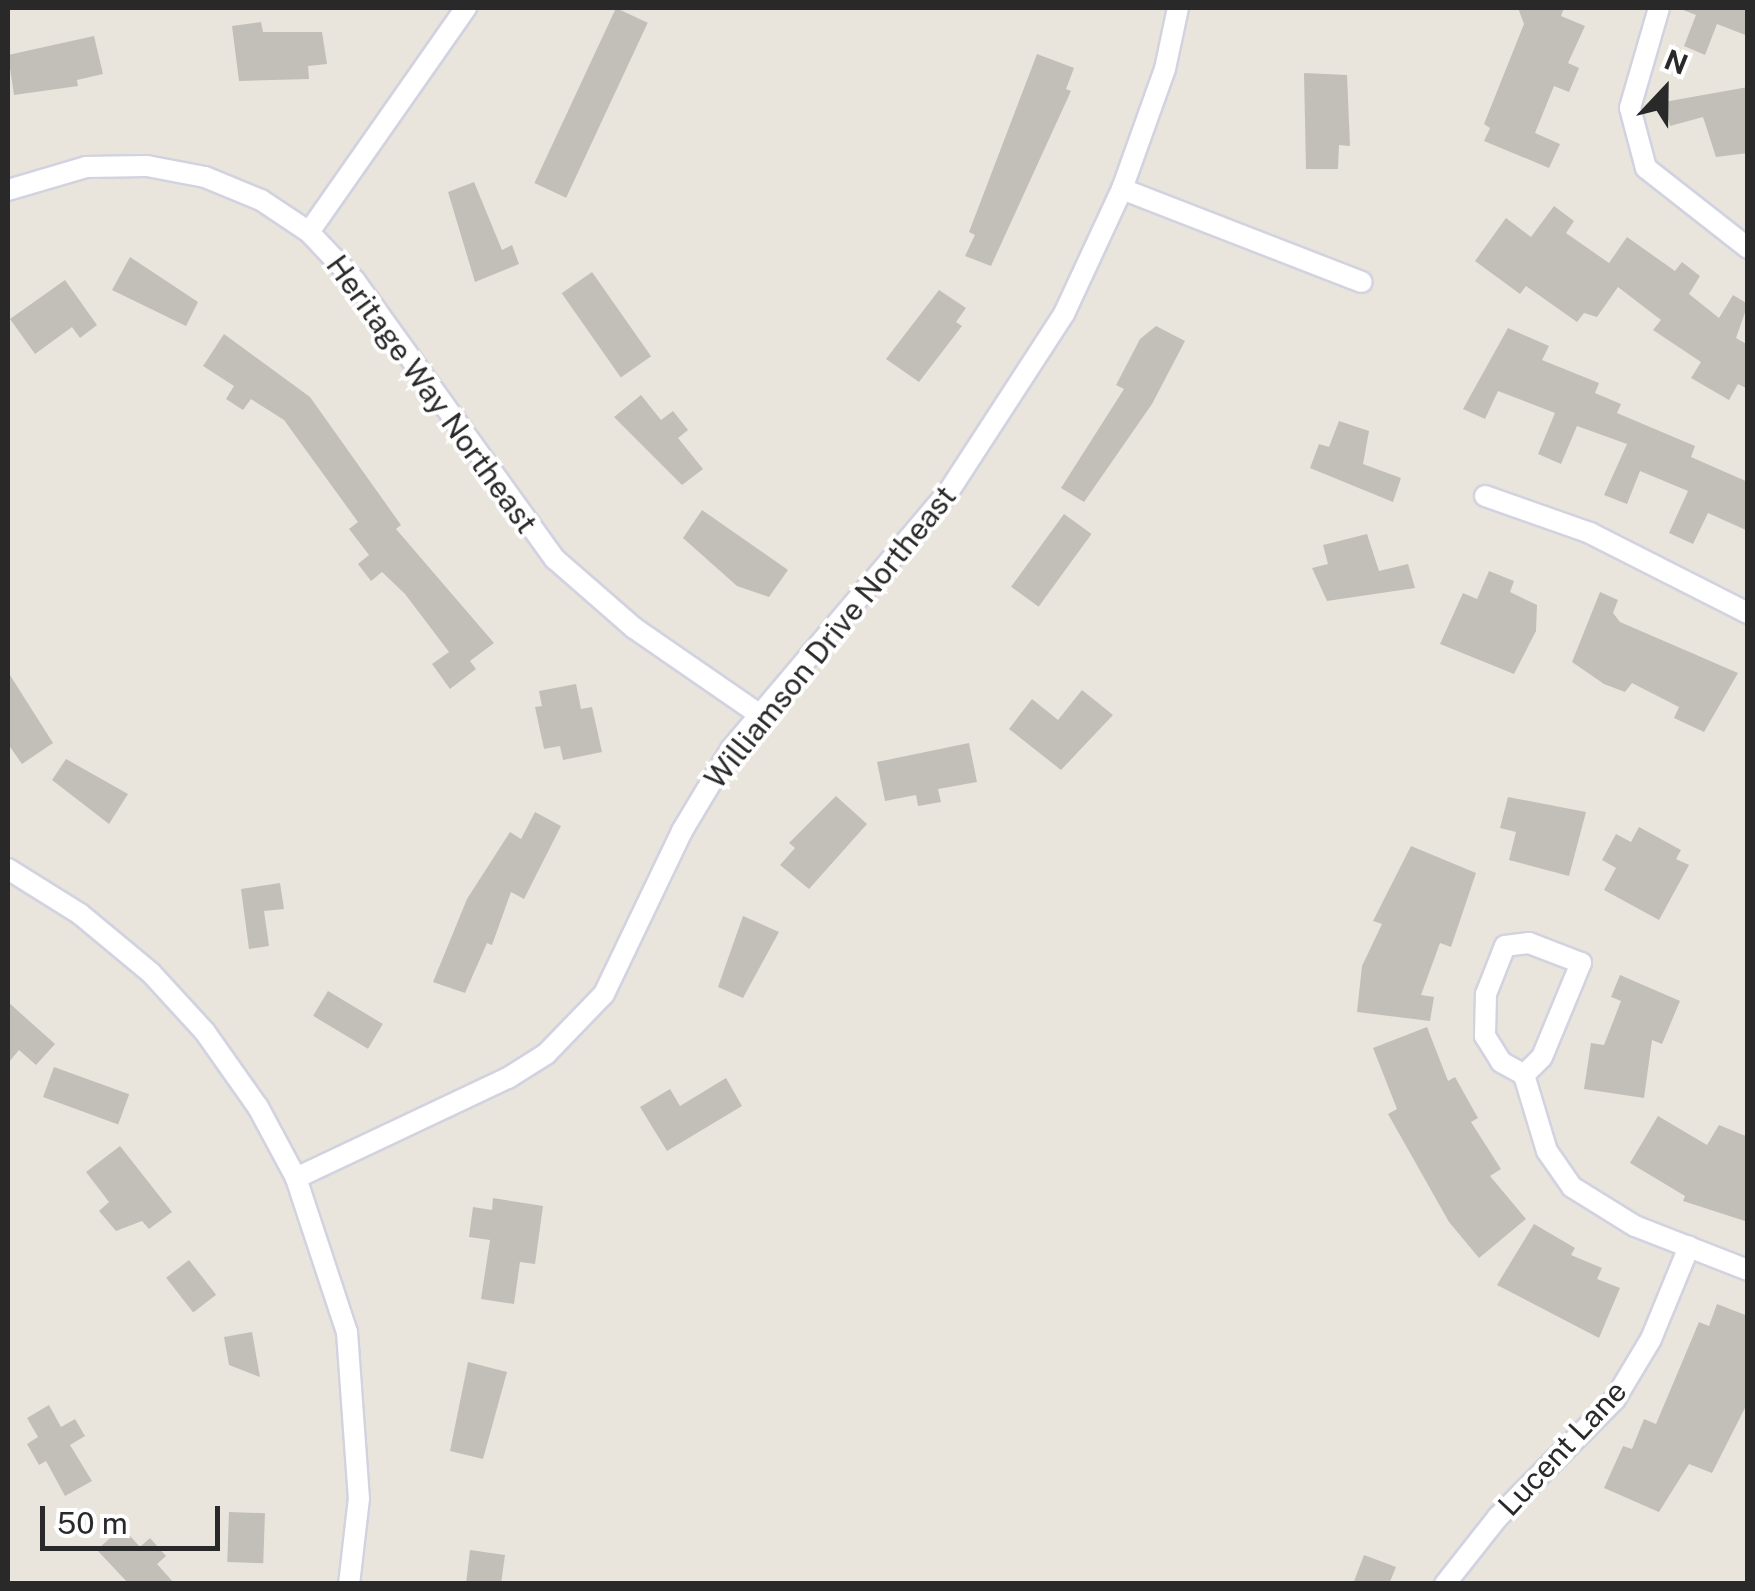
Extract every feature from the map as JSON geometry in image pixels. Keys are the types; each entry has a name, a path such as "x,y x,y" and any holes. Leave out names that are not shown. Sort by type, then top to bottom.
{"street":[{"path":"309,232 466,8"},
{"name":"Williamson Drive Northeast","path":"296,1178 508,1078 575,1028 625,961 704,790 760,715 990,436 1064,314 1122,189 1178,8"},
{"path":"1659,8 1630,108 1646,168 1748,248"},
{"name":"Heritage Way Northeast","path":"8,190 86,167 147,166 206,177 261,200 309,232 355,281 555,559 634,628 760,715"},
{"path":"1122,189 1362,282"},
{"path":"1485,496 1590,533 1748,614"},
{"path":"8,869 80,914 151,973 206,1032 258,1107 296,1178 325,1252 350,1348 359,1498 350,1584"},
{"path":"1524,1075 1542,1057 1581,964 1529,943 1505,946 1486,994 1485,1036 1500,1062 1524,1075 1547,1152 1572,1187 1635,1226 1748,1270"},
{"name":"Lucent Lane","path":"1445,1584 1498,1517 1615,1399 1651,1339 1689,1247"}],"building":[{"path":"616,8 648,23 566,198 534,183"},
{"path":"1518,8 1564,8 1561,16 1585,26 1568,63 1579,68 1569,92 1554,86 1535,133 1560,144 1549,168 1484,141 1490,128 1484,124 1524,24"},
{"path":"1678,8 1748,8 1748,36 1717,24 1705,55 1684,46 1696,15"},
{"path":"261,22 263,32 322,32 327,64 308,66 309,79 239,81 232,26"},
{"path":"94,36 103,74 77,80 78,86 14,95 8,55"},
{"path":"1037,54 1074,68 1066,89 1071,91 991,266 965,256 975,235 969,232"},
{"path":"1304,73 1347,75 1350,146 1339,145 1338,169 1306,169"},
{"path":"1748,87 1748,153 1716,157 1703,117 1670,126 1664,102"},
{"path":"474,182 502,250 512,245 519,264 475,282 448,192"},
{"path":"1554,206 1574,221 1566,233 1609,263 1627,237 1675,271 1682,262 1700,276 1689,294 1719,318 1733,295 1748,304 1736,338 1748,345 1748,389 1738,384 1729,400 1691,378 1701,362 1653,330 1661,320 1618,287 1597,317 1584,313 1577,322 1526,286 1520,294 1475,261 1506,218 1531,237"},
{"path":"130,257 198,302 186,326 112,290"},
{"path":"592,272 651,356 621,378 562,293"},
{"path":"65,280 97,325 80,338 72,327 35,354 10,319"},
{"path":"939,290 966,308 956,322 962,326 919,382 886,359"},
{"path":"1156,326 1185,341 1152,404 1084,502 1061,488 1124,389 1116,385 1140,339"},
{"path":"1508,328 1549,346 1542,360 1599,383 1595,393 1621,404 1617,413 1695,446 1691,457 1748,482 1748,531 1708,513 1693,544 1669,533 1688,491 1640,471 1627,504 1604,495 1627,444 1577,426 1561,464 1538,454 1555,413 1498,391 1485,419 1463,409"},
{"path":"224,334 310,397 401,525 396,529 494,643 470,661 476,669 450,689 432,664 449,652 405,594 382,572 371,581 358,564 369,555 349,529 358,522 284,420 251,399 243,410 226,399 234,386 203,366"},
{"path":"641,395 661,420 673,411 688,430 678,438 703,469 682,485 614,417"},
{"path":"1339,421 1369,431 1363,464 1401,478 1393,502 1310,468 1319,444 1329,447"},
{"path":"702,510 788,570 769,597 737,586 683,538"},
{"path":"1064,514 1092,534 1039,607 1011,587"},
{"path":"1367,534 1379,571 1408,564 1415,588 1327,601 1312,568 1328,564 1323,545"},
{"path":"1489,571 1514,581 1510,592 1537,605 1536,631 1514,674 1440,644 1463,593 1477,599"},
{"path":"1600,592 1618,600 1613,613 1620,622 1738,673 1704,732 1674,718 1679,707 1632,683 1625,692 1604,684 1572,662"},
{"path":"8,672 53,743 22,764 8,744"},
{"path":"576,684 581,709 592,707 602,752 563,760 560,746 544,749 535,707 542,706 539,691"},
{"path":"1082,690 1113,715 1061,770 1009,729 1032,699 1058,720"},
{"path":"969,743 977,782 938,789 941,802 918,806 916,795 885,801 877,762"},
{"path":"66,759 128,794 109,824 52,780"},
{"path":"836,796 867,824 809,889 780,865 795,848 789,843"},
{"path":"1508,797 1586,812 1569,876 1509,860 1516,832 1500,828"},
{"path":"535,812 561,826 524,899 511,892 492,945 487,943 465,993 433,982 467,899 510,832 521,839"},
{"path":"1639,827 1681,850 1676,859 1689,865 1659,920 1604,890 1616,868 1602,860 1616,834 1631,842"},
{"path":"1411,846 1476,873 1451,947 1440,943 1421,995 1434,997 1430,1021 1357,1012 1362,966 1382,924 1373,921"},
{"path":"280,883 284,909 264,911 269,946 249,949 241,889"},
{"path":"743,916 779,932 743,998 718,987"},
{"path":"1620,975 1680,1001 1662,1044 1652,1040 1644,1098 1584,1089 1591,1043 1604,1045 1621,1001 1611,997"},
{"path":"328,991 383,1024 368,1049 313,1016"},
{"path":"8,1002 55,1044 36,1065 19,1050 8,1063"},
{"path":"1427,1027 1448,1081 1455,1077 1478,1118 1471,1122 1501,1169 1490,1176 1526,1219 1479,1258 1449,1222 1388,1114 1397,1109 1373,1048"},
{"path":"54,1067 129,1094 118,1124 43,1097"},
{"path":"726,1078 742,1106 667,1151 640,1107 670,1089 680,1106"},
{"path":"1658,1116 1707,1145 1719,1125 1748,1137 1748,1222 1683,1201 1685,1196 1630,1163"},
{"path":"120,1146 172,1212 149,1229 142,1221 116,1231 99,1211 109,1202 86,1172"},
{"path":"493,1198 543,1206 535,1264 520,1262 514,1304 481,1299 490,1240 469,1237 473,1207 492,1210"},
{"path":"1534,1224 1575,1248 1571,1255 1602,1268 1597,1279 1620,1288 1599,1338 1497,1285"},
{"path":"189,1260 216,1295 193,1313 166,1278"},
{"path":"1717,1304 1748,1316 1748,1402 1712,1473 1689,1464 1659,1512 1604,1488 1623,1446 1632,1449 1644,1419 1656,1424 1699,1322 1709,1326"},
{"path":"252,1332 260,1377 229,1365 224,1337"},
{"path":"468,1362 507,1372 483,1459 450,1451"},
{"path":"49,1405 61,1427 75,1419 85,1436 70,1445 92,1481 65,1496 46,1461 39,1465 27,1444 38,1437 27,1418"},
{"path":"229,1512 265,1513 263,1563 227,1562"},
{"path":"122,1527 140,1547 150,1538 166,1556 157,1564 175,1584 129,1584 97,1550"},
{"path":"470,1550 505,1555 501,1584 466,1584"},
{"path":"1364,1555 1396,1567 1389,1584 1353,1584"}]}
